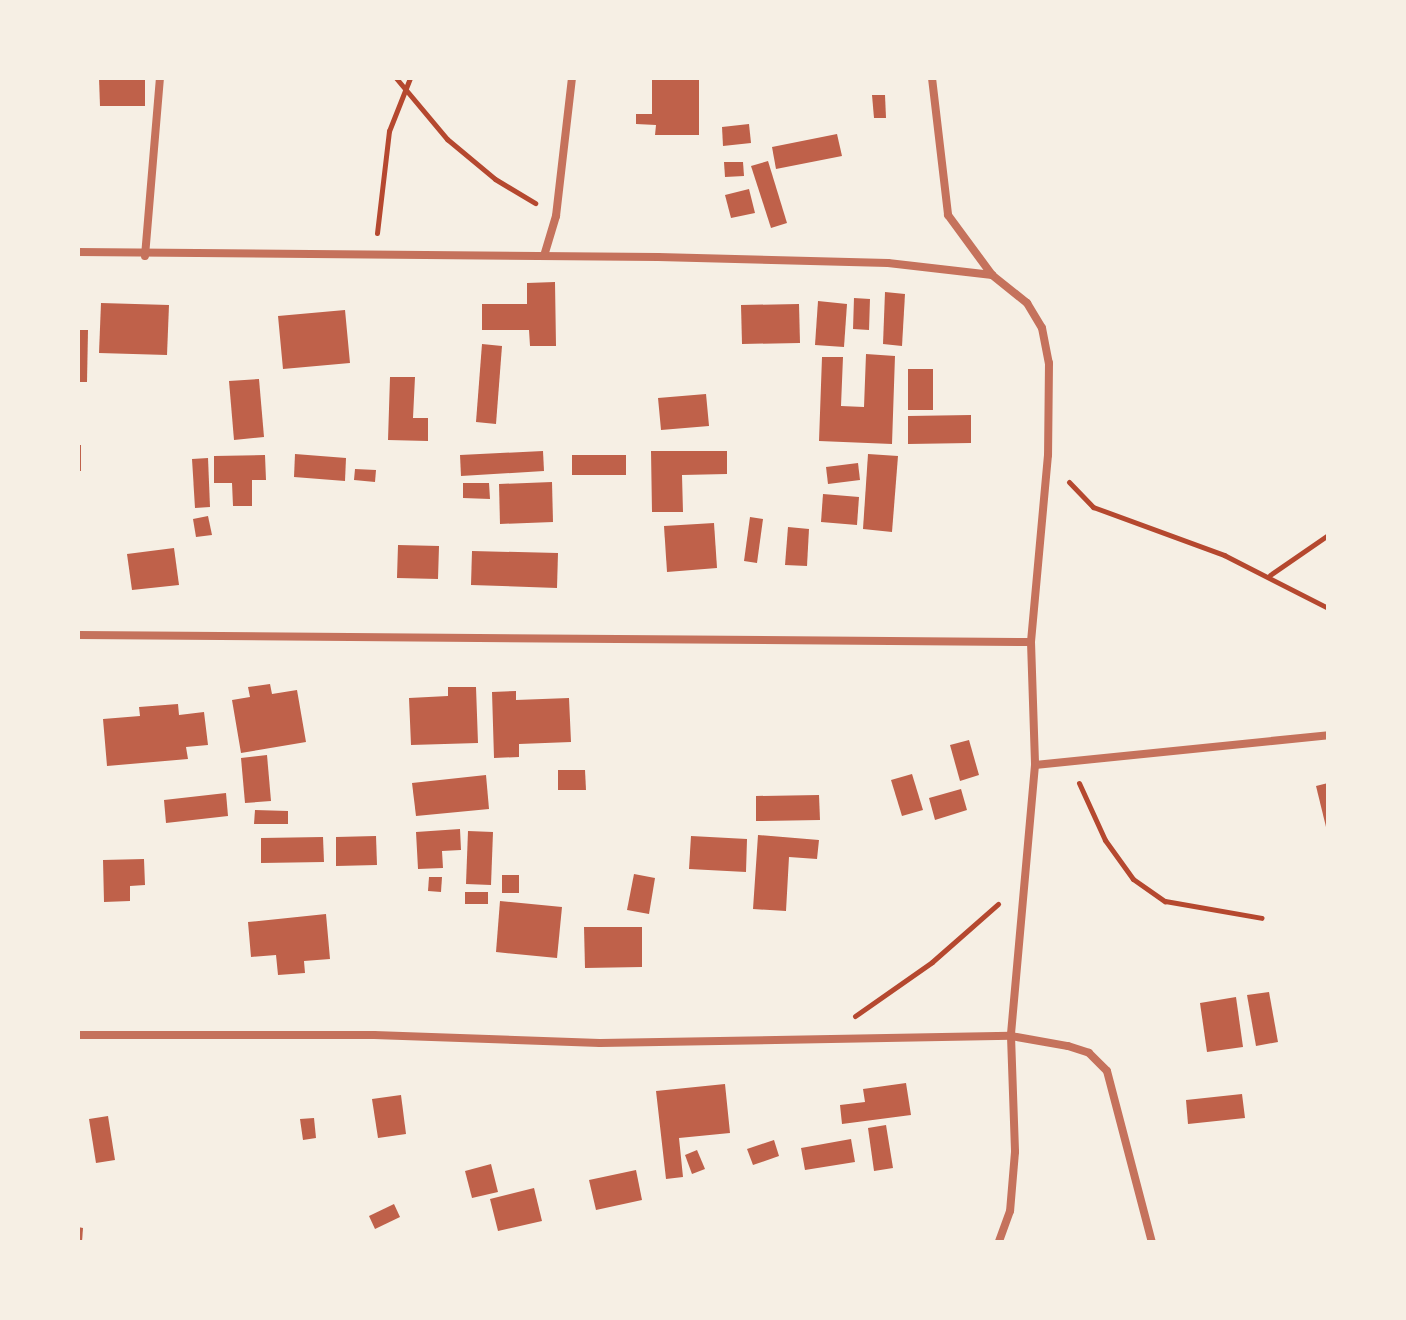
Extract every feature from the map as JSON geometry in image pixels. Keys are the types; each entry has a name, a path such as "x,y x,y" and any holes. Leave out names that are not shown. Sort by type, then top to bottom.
{"street":[{"path":"145,256 160,78"},
{"path":"544,256 556,216 572,78"},
{"path":"932,78 948,215 992,275 1027,303 1042,328 1049,363 1048,455 1031,642 1035,765 1011,1036 1015,1152 1010,1211 999,1242"},
{"path":"78,252 145,256 544,256 888,263 992,275"},
{"path":"78,635 1031,642"},
{"path":"1035,765 1328,735"},
{"path":"78,1035 374,1035 600,1043 1011,1036 1089,1053 1107,1071 1152,1242"}],"path":[{"path":"396,78 403,91 447,139 495,179 556,216"},
{"path":"377,258 378,192 403,91 410,78"},
{"path":"1048,455 1093,507 1269,575 1328,608"},
{"path":"1269,575 1308,544 1328,535"},
{"path":"1069,760 1105,840 1133,879 1165,901 1262,918"},
{"path":"849,1019 932,962 1025,879"}],"building":[{"path":"99,78 145,78 145,106 100,106"},
{"path":"652,78 699,78 699,135 655,135 656,125 636,124 636,114 652,114"},
{"path":"872,95 885,95 886,118 874,118"},
{"path":"749,124 751,143 723,146 722,127"},
{"path":"837,134 842,156 776,169 772,147"},
{"path":"768,161 787,223 771,228 751,166"},
{"path":"724,162 743,162 744,176 725,177"},
{"path":"749,189 755,213 731,218 725,195"},
{"path":"555,282 556,346 530,346 529,330 482,330 482,304 527,304 527,283"},
{"path":"885,292 905,294 902,346 883,344"},
{"path":"854,298 870,299 869,330 853,329"},
{"path":"818,301 847,304 844,347 815,345"},
{"path":"101,303 169,305 167,355 99,353"},
{"path":"799,304 800,343 742,344 741,305"},
{"path":"345,310 350,363 283,369 278,316"},
{"path":"78,330 88,330 87,382 78,382"},
{"path":"482,344 502,346 496,424 476,422"},
{"path":"866,354 895,356 892,444 819,441 822,357 843,357 841,406 864,407"},
{"path":"908,369 933,369 933,410 908,410"},
{"path":"390,377 415,377 413,418 428,418 428,441 388,440"},
{"path":"259,379 264,437 234,440 229,381"},
{"path":"706,394 709,426 661,430 658,398"},
{"path":"971,415 971,443 908,444 908,416"},
{"path":"78,445 81,445 81,471 78,471"},
{"path":"543,451 544,471 461,476 460,455"},
{"path":"651,451 727,451 727,474 682,475 683,512 652,512"},
{"path":"295,454 346,458 345,481 294,477"},
{"path":"868,454 898,456 892,532 863,529"},
{"path":"265,455 266,480 252,480 252,506 233,506 232,483 214,483 214,456"},
{"path":"572,455 626,455 626,475 572,475"},
{"path":"208,458 210,507 195,508 192,459"},
{"path":"858,463 860,480 828,484 826,467"},
{"path":"355,469 376,470 375,482 354,480"},
{"path":"552,482 553,522 500,524 499,484"},
{"path":"463,483 489,483 490,499 463,498"},
{"path":"823,494 859,497 857,525 821,522"},
{"path":"208,516 212,535 196,537 193,519"},
{"path":"750,517 763,519 757,563 744,561"},
{"path":"714,523 717,568 667,572 664,526"},
{"path":"788,527 809,529 807,566 785,565"},
{"path":"398,545 439,546 438,579 397,578"},
{"path":"174,548 179,585 132,590 127,554"},
{"path":"472,551 558,553 557,588 471,585"},
{"path":"270,684 272,694 297,690 306,742 241,753 232,700 250,697 248,687"},
{"path":"448,687 476,687 478,743 411,745 409,698 448,696"},
{"path":"516,691 516,700 569,698 571,742 519,744 519,757 494,758 492,692"},
{"path":"178,704 179,715 204,712 208,745 186,747 188,759 107,766 103,719 140,716 139,707"},
{"path":"969,740 979,775 960,781 950,745"},
{"path":"267,755 271,801 245,803 241,758"},
{"path":"558,770 585,770 586,790 558,790"},
{"path":"912,774 923,810 902,816 891,780"},
{"path":"486,775 489,809 416,816 412,783"},
{"path":"1328,783 1328,831 1327,831 1316,786"},
{"path":"961,789 967,810 935,820 929,798"},
{"path":"226,793 228,816 166,823 164,800"},
{"path":"819,795 820,820 756,821 756,796"},
{"path":"255,810 288,811 288,824 254,824"},
{"path":"460,829 461,850 442,851 443,868 418,869 416,832"},
{"path":"468,831 493,832 491,885 466,884"},
{"path":"758,835 819,840 817,859 789,857 786,911 753,909"},
{"path":"376,836 377,865 336,866 336,837"},
{"path":"691,836 747,839 746,872 689,869"},
{"path":"323,837 324,862 261,863 261,838"},
{"path":"144,859 145,885 130,886 130,901 104,902 103,860"},
{"path":"634,874 655,878 649,914 627,910"},
{"path":"502,875 519,875 519,893 502,893"},
{"path":"429,877 442,877 441,892 428,891"},
{"path":"465,892 488,892 488,904 465,904"},
{"path":"500,901 562,907 557,958 496,952"},
{"path":"326,914 330,959 304,961 305,973 278,975 276,955 251,957 248,922"},
{"path":"584,927 642,927 642,967 585,968"},
{"path":"1269,992 1278,1042 1256,1046 1247,995"},
{"path":"1236,997 1243,1047 1207,1052 1200,1003"},
{"path":"906,1083 911,1115 842,1124 840,1105 865,1102 863,1089"},
{"path":"725,1084 730,1133 679,1138 683,1177 666,1179 656,1091"},
{"path":"1242,1094 1245,1118 1188,1124 1186,1100"},
{"path":"401,1095 406,1134 378,1138 372,1099"},
{"path":"108,1116 115,1160 96,1163 89,1119"},
{"path":"314,1118 316,1138 303,1140 300,1119"},
{"path":"886,1125 893,1168 874,1171 868,1128"},
{"path":"851,1139 855,1162 805,1170 801,1148"},
{"path":"774,1140 779,1156 753,1165 747,1149"},
{"path":"697,1150 705,1169 692,1174 685,1155"},
{"path":"491,1164 498,1192 472,1198 465,1171"},
{"path":"636,1170 642,1200 596,1210 589,1180"},
{"path":"534,1188 542,1221 498,1231 490,1199"},
{"path":"394,1204 400,1217 375,1229 369,1216"},
{"path":"78,1227 83,1228 82,1242 78,1242"}]}
